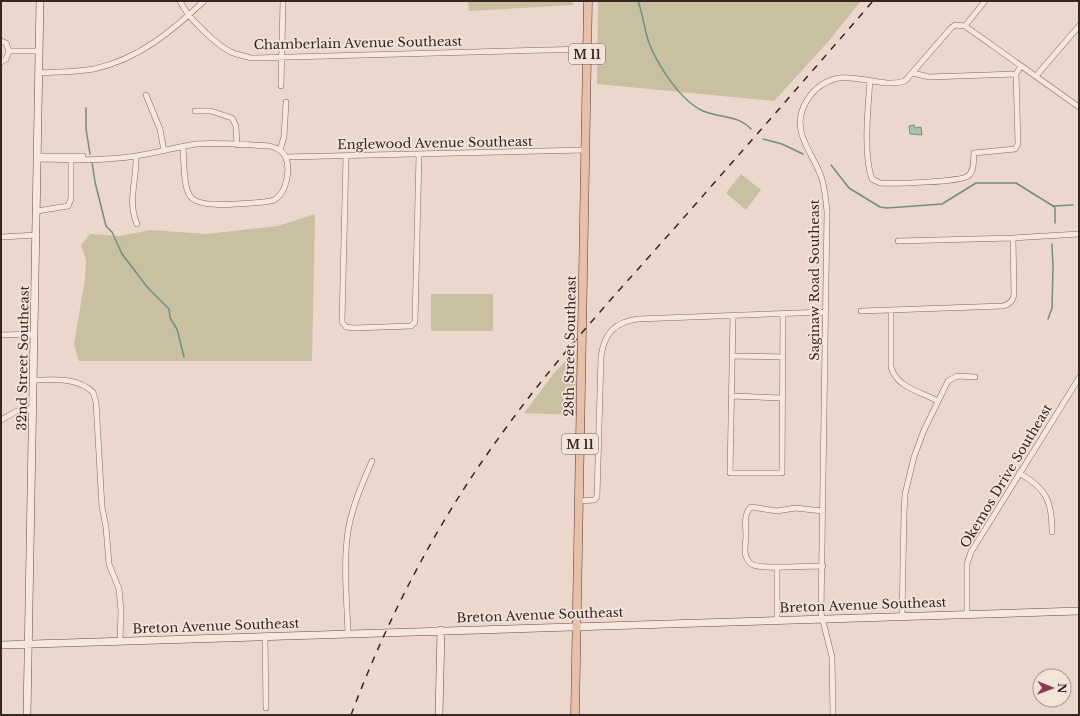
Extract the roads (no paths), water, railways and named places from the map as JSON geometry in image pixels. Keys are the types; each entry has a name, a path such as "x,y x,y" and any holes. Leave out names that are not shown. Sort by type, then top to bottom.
{"main road":[{"name":"32nd Street Southeast","path":"27,715 30,644 40,1"},
{"name":"28th Street Southeast","path":"575,715 588,1"},
{"name":"Breton Avenue Southeast","path":"1,645 441,630 902,617 1079,610"},
{"path":"439,715 441,630"}],"street":[{"name":"Chamberlain Avenue Southeast","path":"180,1 189,16 219,44 232,53 251,58 587,49"},
{"path":"39,73 93,69 117,62 148,48 178,26 204,1"},
{"path":"281,86 283,1"},
{"path":"985,1 965,26 1079,107"},
{"name":"Saginaw Road Southeast","path":"834,715 832,657 821,611 823,566 827,212 826,196 815,162 803,138 800,128 801,116 807,98 826,82 844,78 895,83 905,81 951,28 955,25 965,26"},
{"path":"1036,76 1079,26"},
{"path":"1,41 6,43 10,51"},
{"path":"10,51 40,51"},
{"path":"1,62 6,59 10,51"},
{"path":"870,81 867,113 868,169 872,179 880,183 960,179 972,172 974,153 1015,149 1018,144 1016,74 1021,66"},
{"path":"913,73 929,77 1016,74"},
{"path":"146,95 160,129 164,151"},
{"path":"280,150 284,137 286,102"},
{"path":"195,111 211,111 232,118 236,126 237,145"},
{"path":"38,158 71,160 104,159 136,156 197,144 270,146 280,150 286,157 288,168 284,188 274,200 241,203 200,204 189,195 186,186 183,147"},
{"name":"Englewood Avenue Southeast","path":"286,157 586,150"},
{"path":"346,156 342,322 346,327 354,328 406,326 413,324 416,317 419,154"},
{"path":"38,158 95,156 104,159"},
{"path":"136,156 131,201 133,215 137,224"},
{"path":"37,211 68,206 71,199 71,160"},
{"path":"898,241 1013,238 1079,234"},
{"path":"1,237 37,235"},
{"path":"861,311 1008,304 1014,299 1013,238"},
{"path":"891,310 891,367 893,376 899,382 938,401"},
{"path":"579,501 594,500 597,497 602,345 608,334 617,326 630,320 826,312"},
{"path":"733,316 730,473 782,473 783,314"},
{"path":"1,335 35,334"},
{"path":"733,356 783,357"},
{"path":"902,617 905,494 914,457 924,430 948,381 952,377 975,377"},
{"name":"Okemos Drive Southeast","path":"967,614 967,564 971,552 1079,378"},
{"path":"34,380 73,381 80,383 93,392 96,402 102,507 106,527 109,564 119,589 121,611 120,642"},
{"path":"732,396 782,398"},
{"path":"1,420 17,411 34,409"},
{"path":"348,634 346,559 348,531 354,505 372,461"},
{"path":"1019,473 1041,488 1048,500 1052,513 1052,532"},
{"path":"823,511 795,508 777,511 751,507 746,514 745,553 751,564 762,568 777,568 785,566 823,566"},
{"path":"777,568 777,621"},
{"path":"265,636 266,708"}],"waterway":[{"path":"638,1 649,43 658,62 671,82 687,99 703,111 735,119 746,124 751,129"},
{"path":"86,108 86,129 90,154"},
{"path":"763,139 782,144 803,154"},
{"path":"92,162 95,182 106,226 112,232 122,254 148,288 169,309 170,318 177,329 184,357"},
{"path":"831,165 849,188 880,207 887,208 942,204 976,183 1016,183 1053,206 1073,205"},
{"path":"1053,206 1055,208 1055,223"},
{"path":"1048,319 1052,308 1052,244"}],"railway":[{"path":"351,715 382,640 417,568 458,499 503,432 544,378 588,325 728,168 873,1"}]}
